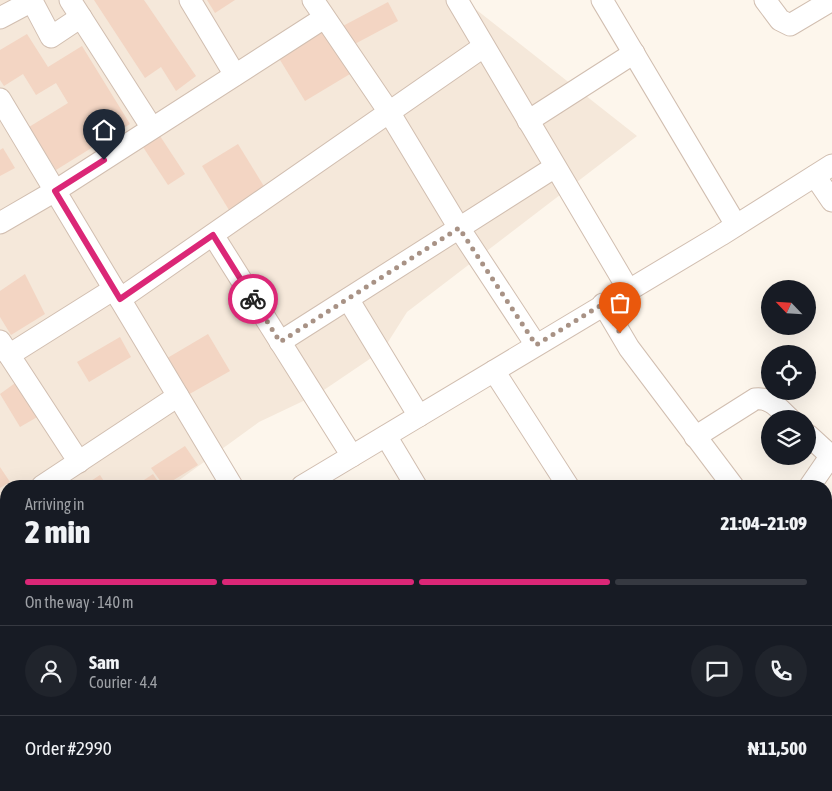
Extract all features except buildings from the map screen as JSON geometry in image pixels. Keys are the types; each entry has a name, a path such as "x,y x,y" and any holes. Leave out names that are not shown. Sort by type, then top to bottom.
{"street":[{"path":"190,0 235,75"},
{"path":"457,0 628,289"},
{"path":"602,0 736,225"},
{"path":"764,0 780,20 790,25 832,0"},
{"path":"0,18 32,1 51,36 76,9 152,128"},
{"path":"0,223 55,191 235,75 318,9 389,112 459,228 536,345"},
{"path":"79,462 5,348 117,294 213,235 484,47"},
{"path":"528,121 634,53"},
{"path":"0,99 228,480"},
{"path":"280,342 555,167"},
{"path":"312,480 824,171 832,201"},
{"path":"213,235 352,456"},
{"path":"348,299 419,416"},
{"path":"603,304 629,348 728,480"},
{"path":"494,371 564,480"},
{"path":"51,480 178,396"},
{"path":"695,437 755,400 763,398 772,402 780,410"},
{"path":"386,436 412,480"},
{"path":"814,480 831,455 816,442"}],"shaded area":[{"path":"0,0 464,0 637,136 407,312 383,350 318,394 259,422 179,480 0,480"}],"way so far":[{"path":"253,299 280,342 459,228 536,345 603,304 620,333"}],"route":[{"path":"104,160 55,191 120,299 213,235 253,299"}]}
